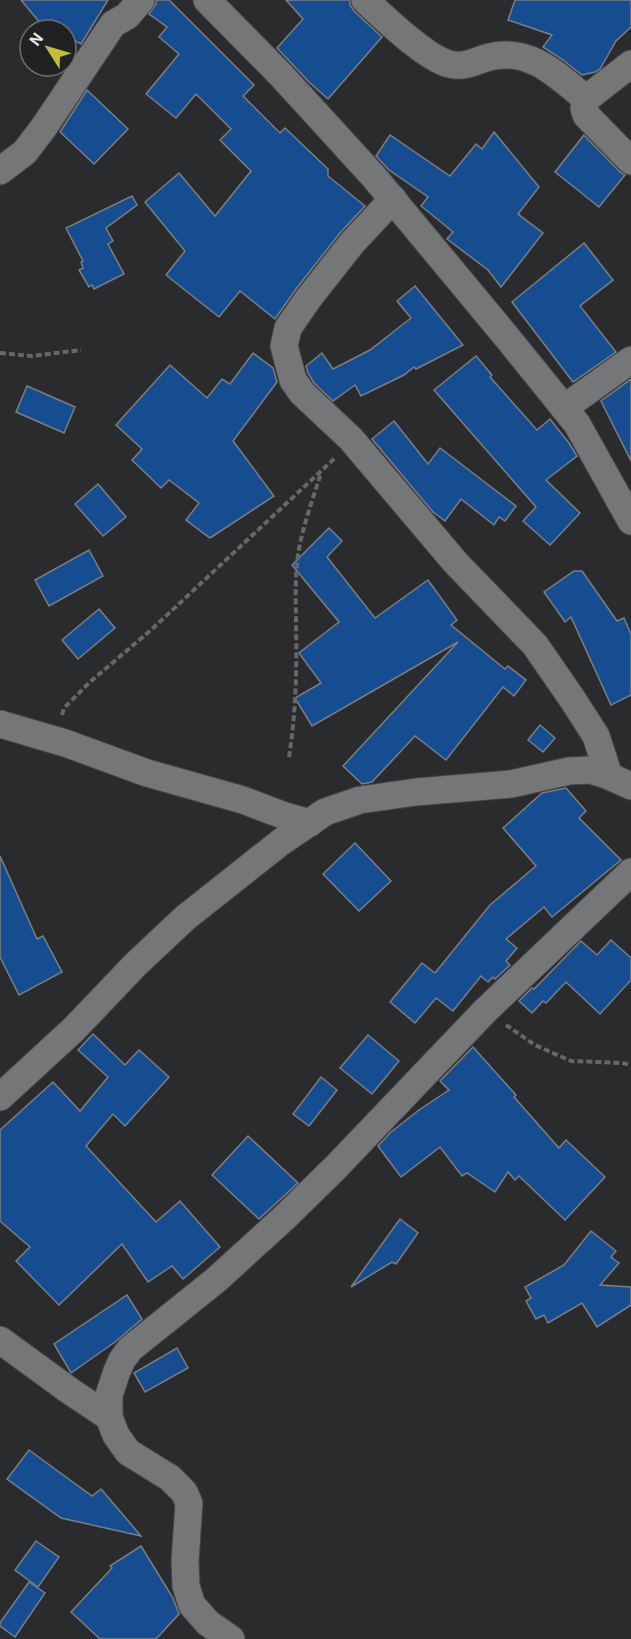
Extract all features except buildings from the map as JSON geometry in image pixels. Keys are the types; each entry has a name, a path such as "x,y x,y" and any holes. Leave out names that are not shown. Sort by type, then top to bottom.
{"street":[{"path":"0,171 25,152 44,128 113,24 127,16 141,0"},
{"path":"207,0 280,74 374,177 564,408 577,424 631,521"},
{"path":"365,0 436,59 449,64 466,66 490,57 522,56 540,64 586,99"},
{"path":"631,64 586,99 584,108 586,115 631,161"},
{"path":"393,199 352,243 288,328 284,346 293,380 302,393 351,439 455,562 535,645 596,736 620,781"},
{"path":"564,408 631,360"},
{"path":"0,724 310,823"},
{"path":"0,1096 74,1029 135,965 185,918 281,842 325,812 360,800 416,792 511,784 569,771 590,770 620,781"},
{"path":"231,1639 208,1623 192,1605 186,1586 185,1562 189,1503 184,1492 170,1478 128,1452 116,1435 109,1417 109,1395 122,1360 130,1349 216,1280 291,1211 485,1011 631,872"},
{"path":"0,1340 109,1417"}],"path":[{"path":"0,353 32,356 81,350"},
{"path":"65,743 62,712 67,705 321,472 351,439"},
{"path":"290,757 295,719 297,560 321,472"},
{"path":"485,1011 536,1045 571,1061 631,1065"}]}
